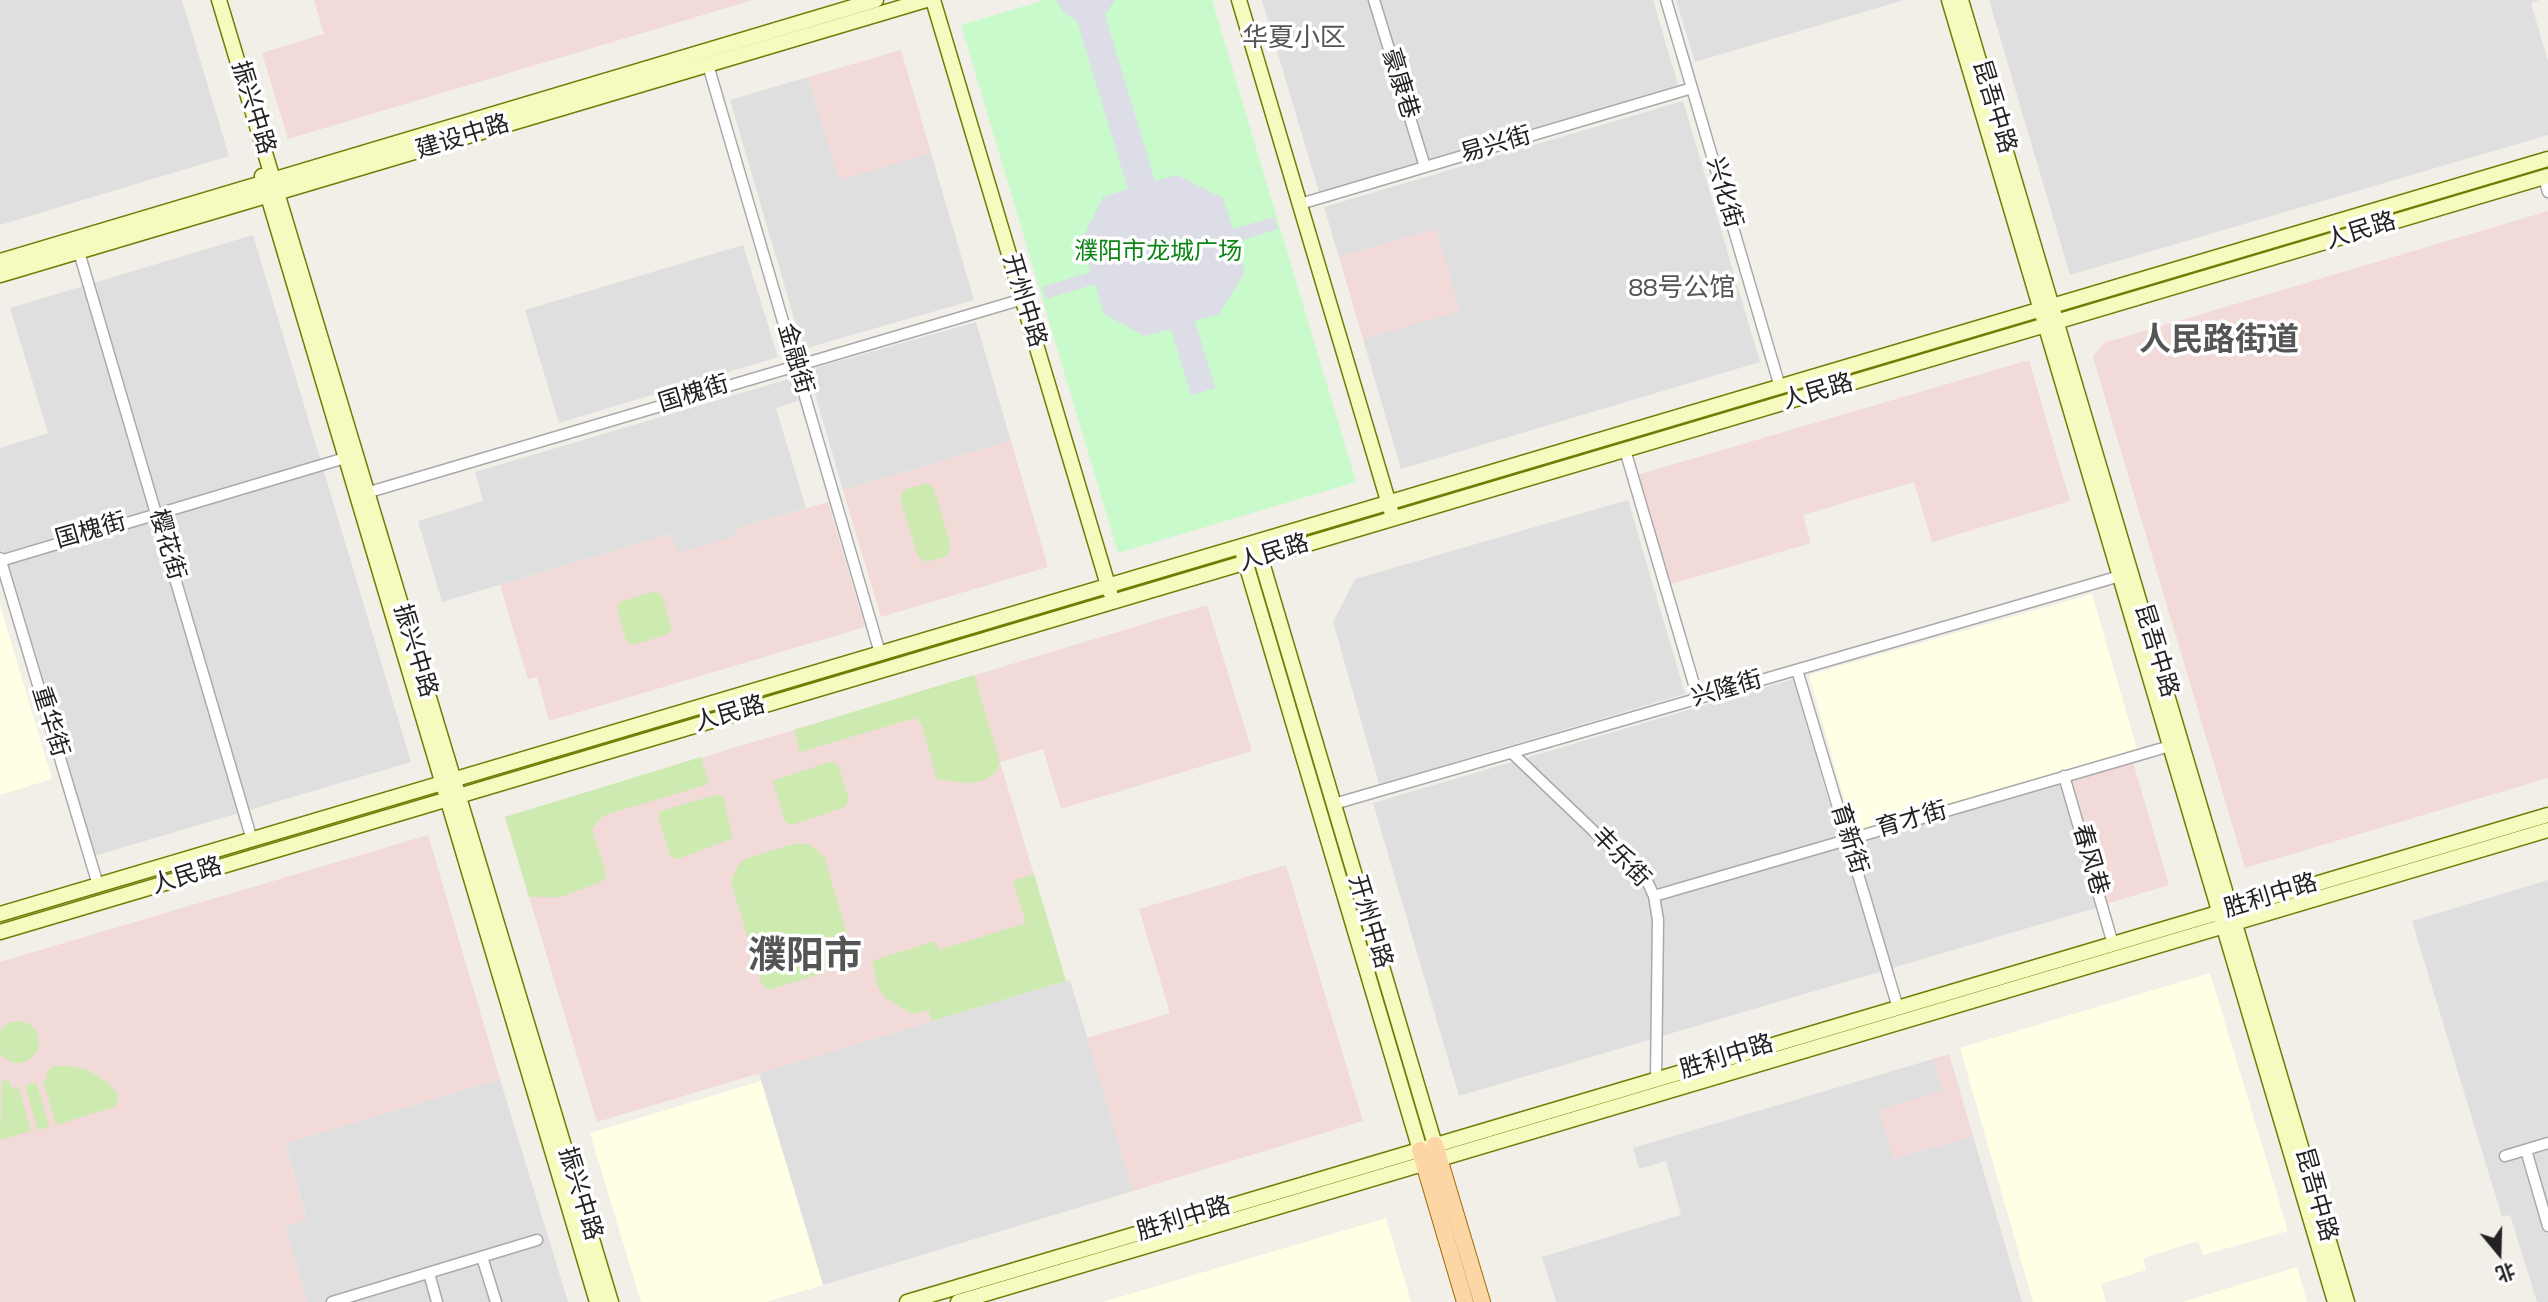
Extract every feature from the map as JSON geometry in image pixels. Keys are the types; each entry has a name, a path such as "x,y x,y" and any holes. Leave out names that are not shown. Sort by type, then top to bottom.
{"main road":[{"name":"开州中路","path":"1430,1154 1465,1302"},
{"name":"开州中路","path":"1430,1154 1482,1302"}],"street":[{"name":"振兴中路","path":"210,0 366,493 447,782"},
{"name":"振兴中路","path":"219,0 345,458 611,1302"},
{"name":"建设中路","path":"0,275 79,252 270,188 876,0"},
{"name":"建设中路","path":"0,261 708,65 926,0"},
{"name":"开州中路","path":"933,0 1113,602"},
{"path":"1239,0 1394,519"},
{"name":"豪康巷","path":"1374,0 1424,167"},
{"name":"兴化街","path":"1666,0 1780,387"},
{"name":"昆吾中路","path":"1949,0 2046,307"},
{"name":"昆吾中路","path":"1961,0 2051,324 2227,917 2347,1302"},
{"name":"金融街","path":"708,65 880,653"},
{"name":"易兴街","path":"1300,204 1692,88"},
{"name":"人民路","path":"0,914 2548,159"},
{"name":"人民路","path":"0,932 2051,324 2547,182"},
{"name":"樱花街","path":"79,252 251,839"},
{"name":"国槐街","path":"366,493 1023,299"},
{"name":"昆吾中路","path":"2051,324 2120,576 2170,746 2227,917 2335,1302"},
{"path":"1625,450 1698,698"},
{"name":"国槐街","path":"0,560 345,458"},
{"name":"开州中路","path":"1256,542 1334,804 1430,1154"},
{"name":"开州中路","path":"1241,547 1430,1154"},
{"name":"重华街","path":"0,560 98,885"},
{"name":"兴隆街","path":"1334,804 2120,576"},
{"name":"育新街","path":"1797,670 1898,1008"},
{"name":"育才街","path":"1654,896 2170,746"},
{"name":"丰乐街","path":"1512,753 1648,883 1654,896 1658,920 1656,1079"},
{"name":"春风巷","path":"2064,776 2113,944"},
{"name":"振兴中路","path":"452,798 597,1302"},
{"name":"胜利中路","path":"907,1302 1430,1154 2227,917 2548,815"},
{"name":"胜利中路","path":"958,1302 1430,1154 1656,1079 2113,944 2227,917 2548,830"},
{"path":"2505,1156 2548,1143"},
{"path":"2526,1150 2548,1226"},
{"path":"332,1302 537,1240"},
{"path":"482,1257 496,1302"},
{"path":"429,1273 437,1302"},
{"path":"377,1288 381,1302"}],"shaded area":[{"path":"0,0 182,0 229,156 0,225"},
{"path":"314,0 753,0 288,139 262,53 324,34"},
{"path":"1056,0 1115,0 1105,15 1155,181 1177,175 1223,198 1233,229 1274,217 1278,229 1236,242 1245,272 1219,314 1195,321 1215,388 1191,395 1171,329 1145,336 1104,314 1095,284 1046,299 1042,287 1091,272 1082,240 1103,197 1128,189 1077,21 1064,13"},
{"path":"1262,0 1653,0 1678,85 1319,192"},
{"path":"1676,0 1904,0 1695,62"},
{"path":"1989,0 2540,0 2531,3 2548,61 2548,135 2070,275"},
{"path":"901,50 931,153 839,180 808,77"},
{"path":"808,77 839,179 931,153 974,300 803,349 730,100"},
{"path":"1683,101 1760,362 1401,469 1363,339 1459,310 1436,229 1339,257 1324,207"},
{"path":"2548,211 2548,778 2245,868 2093,357 2104,343"},
{"path":"1436,229 1460,311 1363,339 1339,257"},
{"path":"253,235 411,762 94,856 3,550 0,551 0,448 48,433 10,308"},
{"path":"743,245 778,357 559,423 525,310"},
{"path":"976,322 1011,441 843,490 808,370"},
{"path":"2029,360 2070,501 1932,542 1914,482 1803,515 1811,543 1668,585 1637,475"},
{"path":"792,378 798,401 776,408 806,508 735,529 737,536 677,554 671,534 442,602 418,521 483,501 475,472"},
{"path":"1011,441 1048,567 881,617 843,490"},
{"path":"1628,500 1685,694 1379,784 1333,622 1355,579"},
{"path":"828,502 865,627 549,721 537,677 528,679 500,585 671,534 678,553 736,536 735,529"},
{"path":"2092,594 2138,752 1854,834 1809,675"},
{"path":"0,605 52,779 0,795"},
{"path":"1207,605 1252,751 1061,809 1043,749 1000,762 1066,981 597,1122 505,817"},
{"path":"1793,679 1842,846 2061,781 2099,907 1459,1096 1373,803"},
{"path":"2133,762 2169,885 2106,904 2070,781"},
{"path":"428,835 500,1079 285,1143 307,1220 285,1227 307,1302 0,1302 0,962"},
{"path":"1286,865 1363,1121 1133,1191 1087,1038 1170,1013 1139,909"},
{"path":"2548,880 2548,1302 2537,1302 2510,1215 2502,1217 2412,921"},
{"path":"2210,973 2288,1231 2203,1255 2198,1241 2143,1258 2146,1270 2101,1284 2106,1302 2033,1302 1960,1048"},
{"path":"1070,980 1133,1191 823,1285 759,1073"},
{"path":"1949,1054 1973,1136 1893,1159 1879,1110 1942,1091 1933,1059"},
{"path":"1933,1059 1942,1091 1893,1159 1973,1136 2022,1302 1556,1302 1542,1257 1681,1215 1666,1161 1639,1169 1633,1148"},
{"path":"500,1079 568,1302 307,1302 285,1227 307,1219 285,1143"},
{"path":"761,1081 823,1285 766,1302 641,1302 590,1133"},
{"path":"1386,1218 1411,1302 1103,1302"},
{"path":"2297,1267 2307,1302 2183,1302"}],"green space":[{"name":"濮阳市龙城广场","path":"1045,0 1212,0 1356,482 1118,553 961,25"},
{"path":"927,483 934,489 951,546 947,556 927,562 918,557 900,498 904,490"},
{"path":"655,591 662,595 672,629 668,634 634,645 626,641 617,608 620,602"},
{"path":"974,675 1000,762 994,774 983,781 964,783 937,779 921,723 915,718 800,752 794,730"},
{"path":"701,757 709,784 605,815 597,821 592,830 606,873 603,881 560,897 529,897 505,817"},
{"path":"829,762 838,764 849,799 845,807 792,825 785,822 773,781"},
{"path":"715,795 723,797 733,838 678,859 670,856 658,816 661,811"},
{"path":"793,844 808,844 824,856 854,958 848,965 769,990 762,985 731,882 738,865 745,859"},
{"path":"1034,874 1066,981 932,1021 928,1010 913,1014 885,998 878,986 872,961 935,941 939,950 1026,923 1013,881"},
{"path":"18,1021 33,1027 39,1042 33,1057 18,1063 3,1057 -3,1042 3,1027"},
{"path":"52,1066 88,1070 104,1080 117,1092 118,1099 114,1107 56,1125 43,1080 48,1079 46,1073"},
{"path":"2,1080 10,1082 12,1088 18,1087 31,1131 0,1140"},
{"path":"36,1082 49,1127 38,1130 25,1086"}],"district":[{"name":"华夏小区","path":"1294,40"},
{"name":"88号公馆","path":"1682,290"},
{"name":"人民路街道","path":"2219,342"},
{"name":"濮阳市","path":"805,959"}]}
